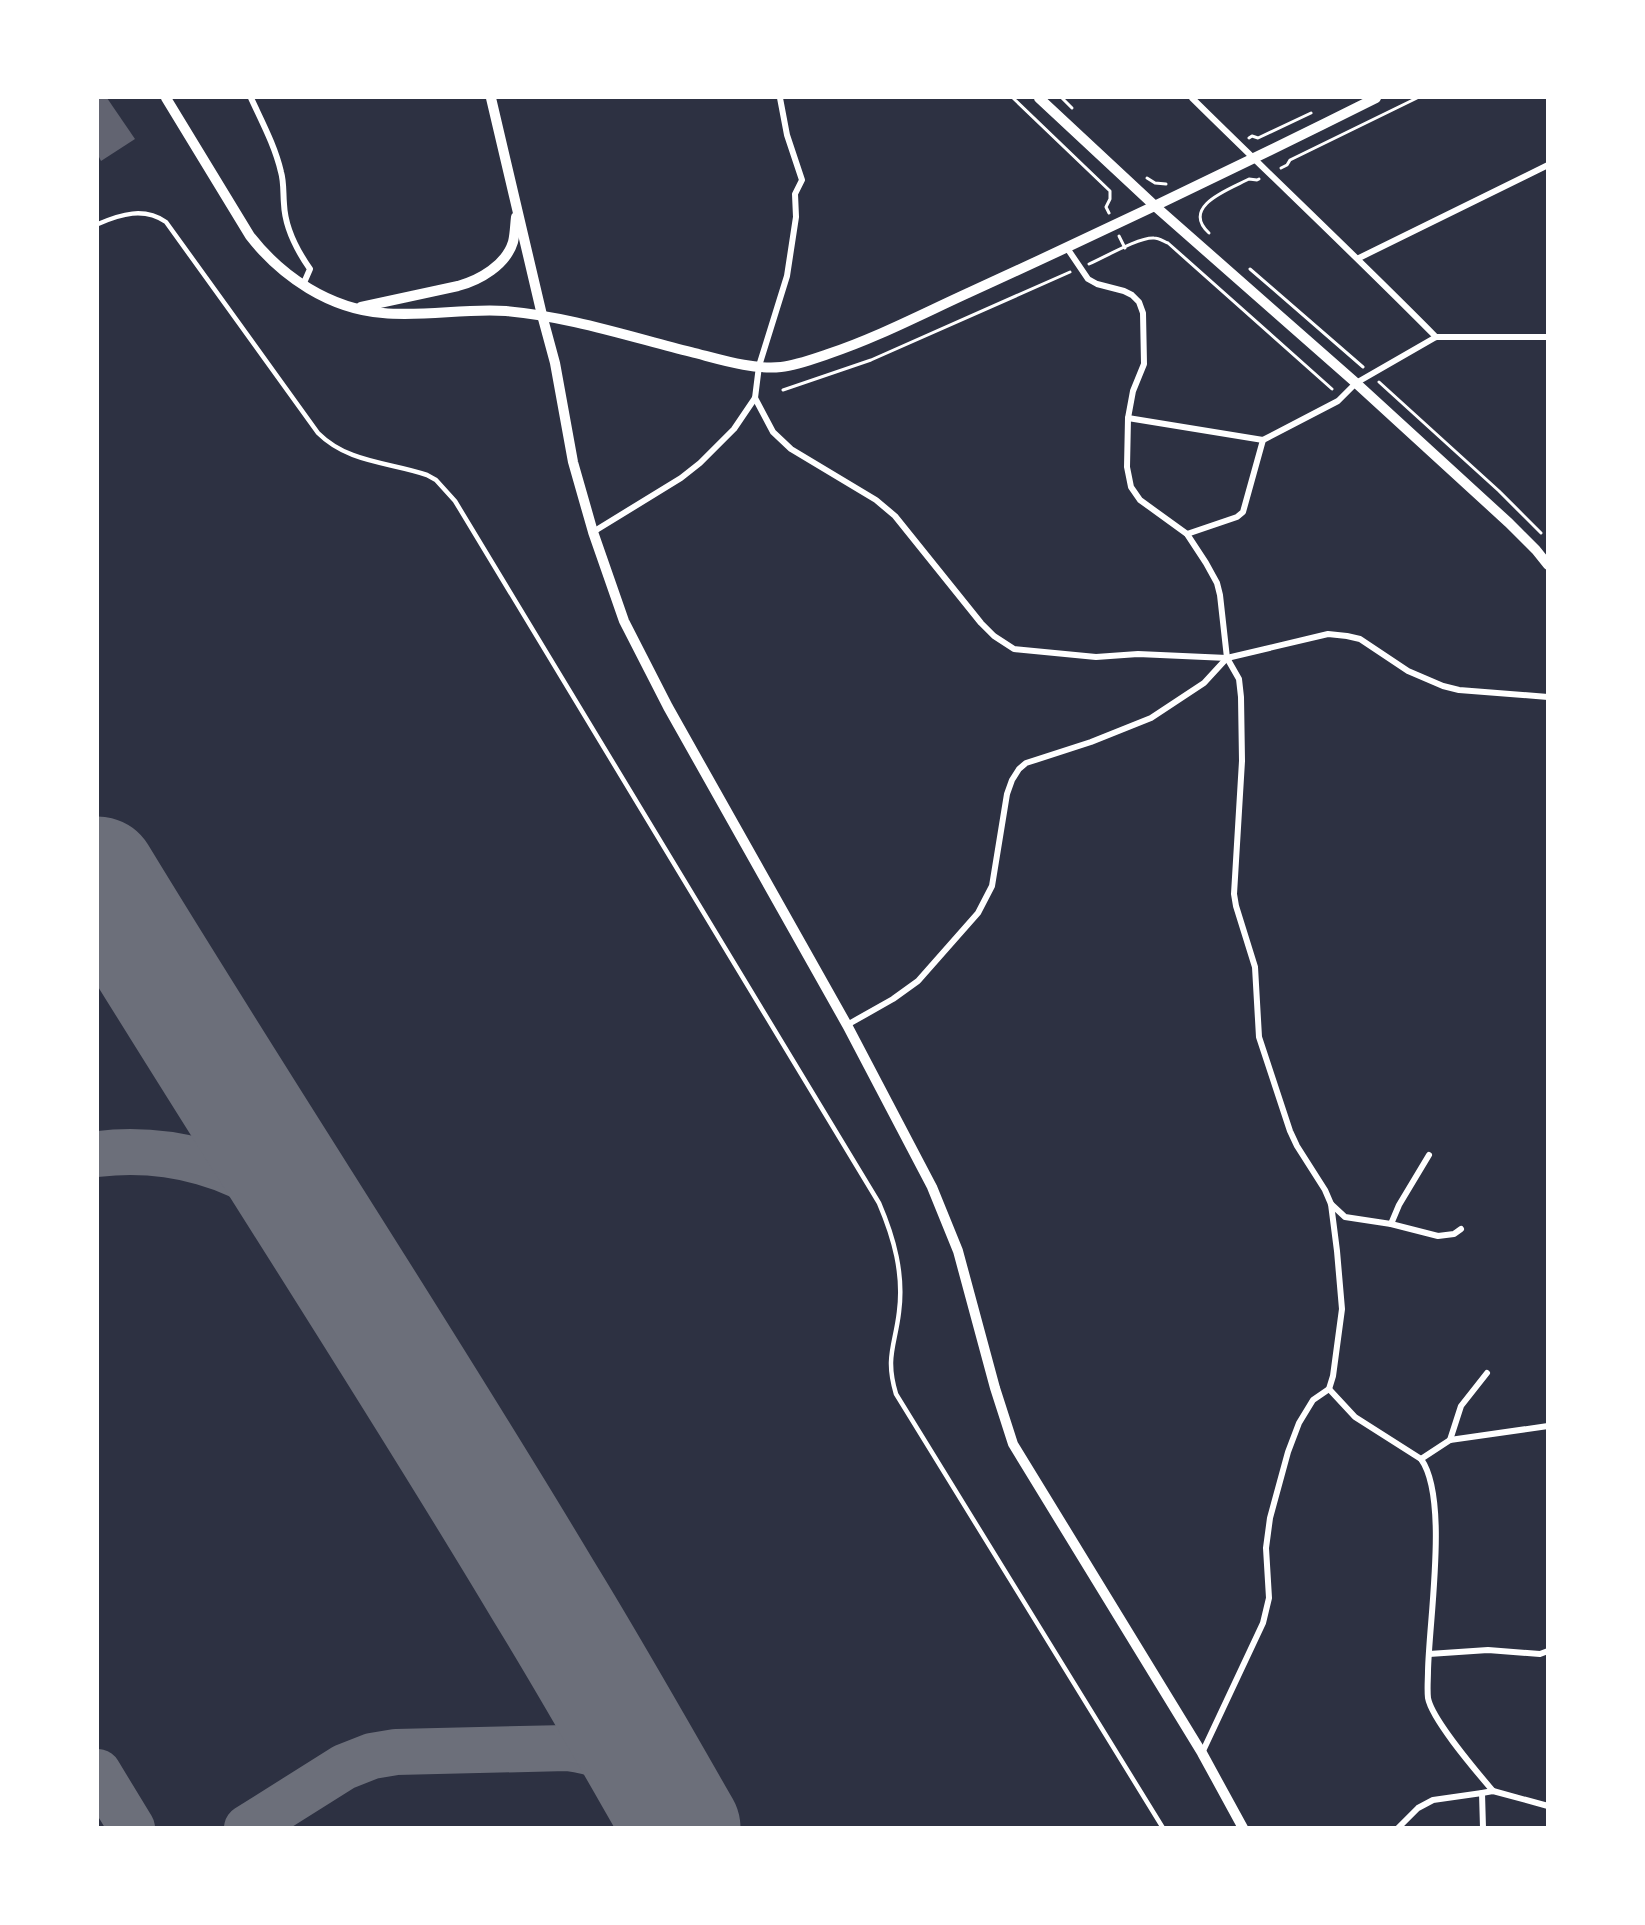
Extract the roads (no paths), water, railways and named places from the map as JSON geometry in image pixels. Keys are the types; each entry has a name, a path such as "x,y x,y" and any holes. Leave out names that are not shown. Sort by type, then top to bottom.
{"street":[{"path":"166,98 250,236 274,264 303,285 338,302 385,314 502,311 542,315 726,361 779,367 806,361 855,344 1156,207 1376,98"},
{"path":"251,98 282,173 285,215 292,240 310,268 303,285"},
{"path":"490,98 555,363 573,462 593,532 624,621 668,707 847,1025 932,1187 958,1251 995,1388 1013,1444 1202,1753 1243,1827"},
{"path":"593,532 681,478 700,463 718,448 755,398 759,366 788,276 796,218 795,194 802,180 787,135 780,98"},
{"path":"1039,98 1156,207 1356,383 1509,523 1548,565"},
{"path":"1192,98 1359,258 1436,337"},
{"path":"1359,258 1548,165"},
{"path":"357,308 458,286 482,277 493,269 509,251 513,242 517,211"},
{"path":"1067,248 1088,279 1132,295 1143,313 1144,364 1133,391 1128,418 1127,467 1131,487 1134,494 1187,534 1206,563 1221,595 1227,658 1239,679 1241,697 1242,761 1234,894 1255,968 1259,1037 1290,1131 1331,1204 1337,1251 1342,1309 1333,1376 1329,1389 1313,1400 1299,1423 1288,1452 1270,1518 1266,1548 1269,1598 1263,1623 1202,1753"},
{"path":"1128,418 1263,440 1338,401 1356,383 1436,337 1548,337"},
{"path":"755,398 773,432 791,449 876,501 895,516 981,623 1004,644 1014,649 1096,657 1138,654 1227,658 1328,634 1360,639 1408,671 1443,686 1459,690 1548,697"},
{"path":"1187,534 1237,517 1243,512 1263,440"},
{"path":"1536,550 1548,553"},
{"path":"847,1025 893,999 918,981 978,913 992,886 1007,794 1019,769 1026,763 1091,742 1151,718 1204,683 1227,658"},
{"path":"1391,1224 1399,1205 1429,1155"},
{"path":"1331,1204 1345,1217 1391,1224 1438,1236 1454,1234 1461,1229"},
{"path":"1450,1440 1461,1406 1487,1373"},
{"path":"1329,1389 1355,1417 1421,1459 1427,1468 1435,1499 1436,1542 1428,1699 1441,1725 1493,1791"},
{"path":"1421,1459 1450,1440 1548,1426"},
{"path":"1429,1654 1488,1650 1540,1654 1548,1651"},
{"path":"1398,1827 1418,1808 1433,1800 1493,1791 1548,1806"},
{"path":"1482,1793 1483,1827"}],"lane":[{"path":"98,224 137,213 157,216 166,222 318,433 337,449 355,457 427,475 436,480 455,501 879,1203 891,1230 898,1263 899,1312 890,1355 891,1376 896,1394 1163,1827"}]}
